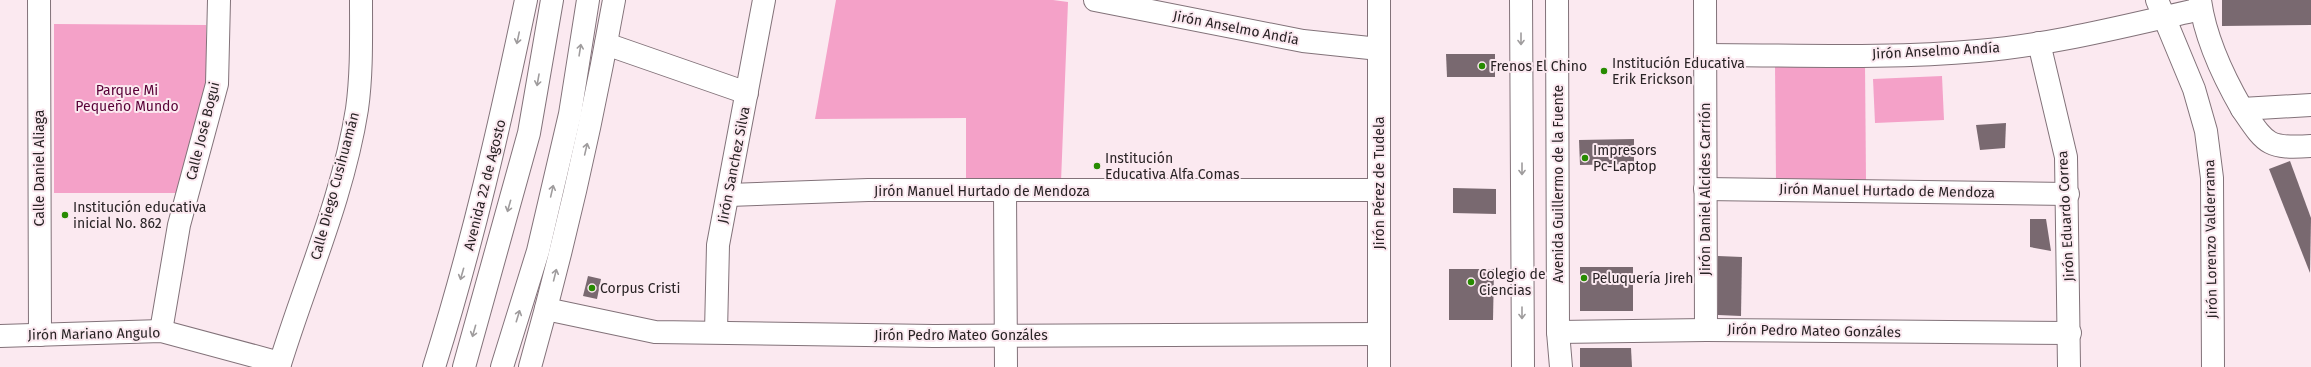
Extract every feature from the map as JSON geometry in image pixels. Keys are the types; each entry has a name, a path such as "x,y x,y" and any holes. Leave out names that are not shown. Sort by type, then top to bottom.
{"street":[{"name":"Calle Daniel Aliaga","path":"39,0 40,335"},
{"name":"Calle José Bogui","path":"161,332 179,225 217,84 219,0"},
{"name":"Calle Diego Cusihuamán","path":"280,365 330,216 348,152 357,109 360,74 361,0"},
{"name":"Avenida 22 de Agosto","path":"434,367 471,242 500,126 526,0"},
{"name":"Avenida 22 de Agosto","path":"464,367 529,133 552,0"},
{"path":"502,367 538,251 570,114 588,0"},
{"path":"530,367 546,309 592,120 614,0"},
{"name":"Jirón Sanchez Silva","path":"716,332 718,246 729,195 764,0"},
{"name":"Jirón Anselmo Andía","path":"1095,0 1303,41 1379,48"},
{"name":"Jirón Pérez de Tudela","path":"1378,0 1379,367"},
{"path":"1521,0 1523,367"},
{"name":"Avenida Guillermo de la Fuente","path":"1557,0 1558,332 1561,367"},
{"name":"Jirón Daniel Alcides Carrión","path":"1705,0 1706,330"},
{"path":"2200,5 2227,84 2242,109 2263,138 2271,145 2311,146"},
{"name":"Jirón Anselmo Andía","path":"1705,54 1904,55 1978,51 2039,43 2160,8 2200,5"},
{"name":"Jirón Lorenzo Valderrama","path":"2160,8 2194,89 2210,153 2212,178 2213,367"},
{"name":"Jirón Eduardo Correa","path":"2039,43 2066,157 2070,333 2069,367"},
{"path":"606,44 747,93"},
{"path":"2242,109 2311,105"},
{"name":"Jirón Manuel Hurtado de Mendoza","path":"1705,189 2068,194"},
{"name":"Jirón Manuel Hurtado de Mendoza","path":"729,195 868,190 1379,190"},
{"path":"1005,190 1006,367"},
{"name":"Jirón Pedro Mateo Gonzáles","path":"546,309 655,332 934,336 1379,334"},
{"name":"Jirón Pedro Mateo Gonzáles","path":"1558,332 1706,330 2070,333"},
{"name":"Jirón Mariano Angulo","path":"0,336 161,332 280,365"}],"green space":[{"path":"836,0 1053,0 1068,2 1061,182 966,181 966,118 815,119"},
{"name":"Parque Mi Pequeño Mundo","path":"54,24 206,25 206,82 177,193 54,193"},
{"path":"1865,64 1866,180 1776,181 1775,65"},
{"path":"1942,76 1944,120 1875,123 1873,79"}],"building":[{"path":"2222,0 2311,0 2311,25 2222,26"},
{"path":"1446,54 1495,54 1495,77 1447,77"},
{"path":"2006,123 2005,148 1980,150 1976,125"},
{"path":"1634,139 1634,164 1580,165 1579,140"},
{"path":"2290,161 2311,218 2310,273 2269,169"},
{"path":"1453,188 1496,189 1496,214 1453,213"},
{"path":"2030,219 2046,219 2051,251 2030,247"},
{"path":"1718,256 1742,257 1741,316 1718,315"},
{"path":"1580,267 1633,267 1633,311 1580,311"},
{"path":"1449,269 1494,269 1493,320 1449,320"},
{"name":"Corpus Cristi","path":"588,276 601,279 597,299 583,296"},
{"path":"1580,348 1631,348 1632,367 1580,367"}],"place":[{"name":"Frenos El Chino","path":"1482,66"},
{"name":"Institución Educativa Erik Erickson","path":"1604,71"},
{"name":"Impresors Pc-Laptop","path":"1585,158"},
{"name":"Institución Educativa Alfa Comas","path":"1097,166"},
{"name":"Institución educativa inicial No. 862","path":"65,215"},
{"name":"Peluquería Jireh","path":"1584,278"},
{"name":"Colegio de Ciencias","path":"1471,282"},
{"name":"Corpus Cristi","path":"592,288"}]}
